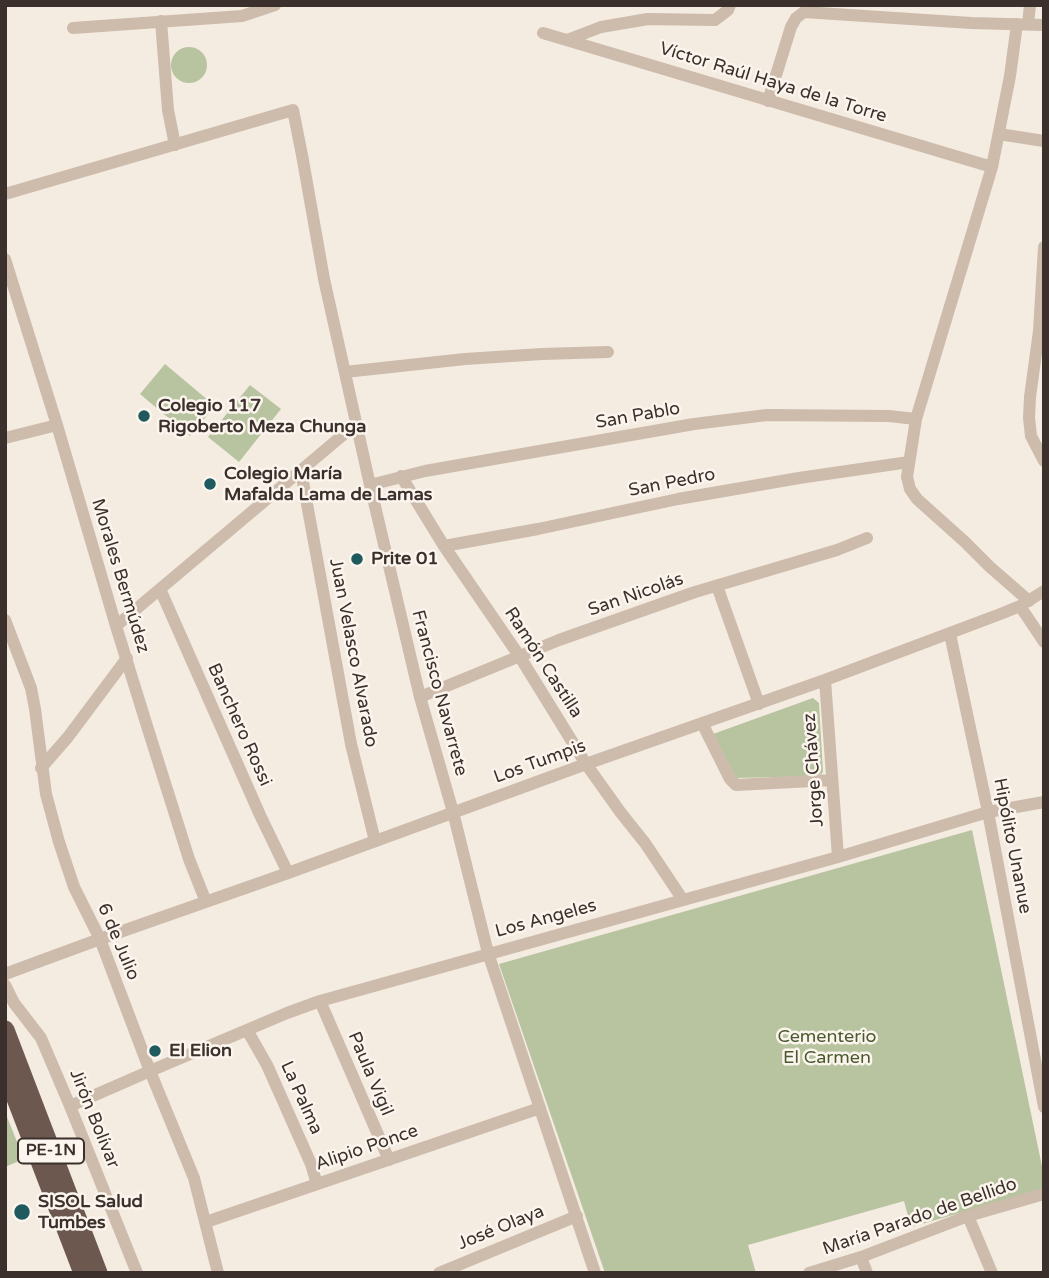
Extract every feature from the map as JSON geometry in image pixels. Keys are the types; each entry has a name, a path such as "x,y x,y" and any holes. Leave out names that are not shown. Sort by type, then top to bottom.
{"highway":[{"name":"PE-1N","path":"5,1030 98,1273"},
{"name":"PE-1N","path":"5,1070 83,1273"}],"street":[{"path":"73,28 242,16 275,5"},
{"path":"567,40 601,27 648,19 715,20 730,5"},
{"path":"1030,5 1010,76 992,167 915,419 907,478 917,499 965,542 1024,603 1044,642"},
{"path":"768,101 791,27 796,18 804,12 971,23 1044,24"},
{"path":"5,194 175,145 168,110 161,21"},
{"name":"Víctor Raúl Haya de la Torre","path":"543,33 992,167"},
{"name":"Francisco Navarrete","path":"175,145 293,110 324,279 420,697 453,812 488,953 595,1273"},
{"path":"999,134 1044,141"},
{"path":"1044,247 1039,331 1029,418 1031,436 1044,461"},
{"name":"Morales Bermúdez","path":"5,259 116,626 189,859 206,902"},
{"path":"345,372 465,359 608,352"},
{"name":"San Pablo","path":"370,485 401,476 694,424 766,415 889,416 915,419"},
{"path":"116,626 356,424"},
{"path":"5,438 57,425"},
{"name":"San Pedro","path":"444,546 677,499 908,462"},
{"name":"Juan Velasco Alvarado","path":"301,471 351,744 375,841"},
{"name":"Ramón Castilla","path":"401,476 444,546 520,657 586,764 645,843 683,900"},
{"name":"San Nicolás","path":"420,697 559,640 695,592 837,550 867,538"},
{"path":"718,586 758,704"},
{"name":"Banchero Rossi","path":"160,589 288,873"},
{"name":"Los Tumpis","path":"5,974 950,634 1024,603 1044,591"},
{"name":"6 de Julio","path":"5,620 31,688 46,794 74,887 100,939 194,1178 218,1273"},
{"name":"Hipólito Unanue","path":"950,634 988,812 1044,1107"},
{"path":"41,768 68,737 127,658"},
{"name":"Jorge Chávez","path":"825,680 838,857"},
{"path":"702,723 730,779 736,785 832,780"},
{"name":"Los Angeles","path":"70,1106 320,1001 838,857 988,812 1044,802"},
{"name":"Jirón Bolívar","path":"5,985 14,1003 41,1038 136,1273"},
{"name":"Paula Vigil","path":"320,1001 389,1160"},
{"name":"La Palma","path":"247,1030 273,1078 311,1164 317,1184"},
{"name":"Alipio Ponce","path":"206,1222 540,1108"},
{"name":"María Parado de Bellido","path":"808,1273 830,1270 968,1216 1044,1194"},
{"name":"José Olaya","path":"439,1273 577,1216"},
{"path":"968,1216 992,1273"},
{"path":"861,1257 867,1273"}],"green space":[{"path":"189,47 202,52 207,65 202,78 189,83 176,78 171,65 176,52"},
{"path":"165,364 215,406 190,436 140,394"},
{"path":"250,385 281,409 239,462 208,437"},
{"path":"813,698 819,703 823,772 817,776 736,778 713,734"},
{"name":"Cementerio El Carmen","path":"972,830 1044,1176 1044,1189 911,1227 904,1201 748,1245 756,1273 605,1273 499,964"},
{"path":"5,1112 24,1159 5,1167"}],"place":[{"name":"Colegio 117 Rigoberto Meza Chunga","path":"144,416"},
{"name":"Colegio María Mafalda Lama de Lamas","path":"210,484"},
{"name":"Prite 01","path":"357,559"},
{"name":"El Elion","path":"155,1051"},
{"name":"SISOL Salud Tumbes","path":"22,1212"}]}
